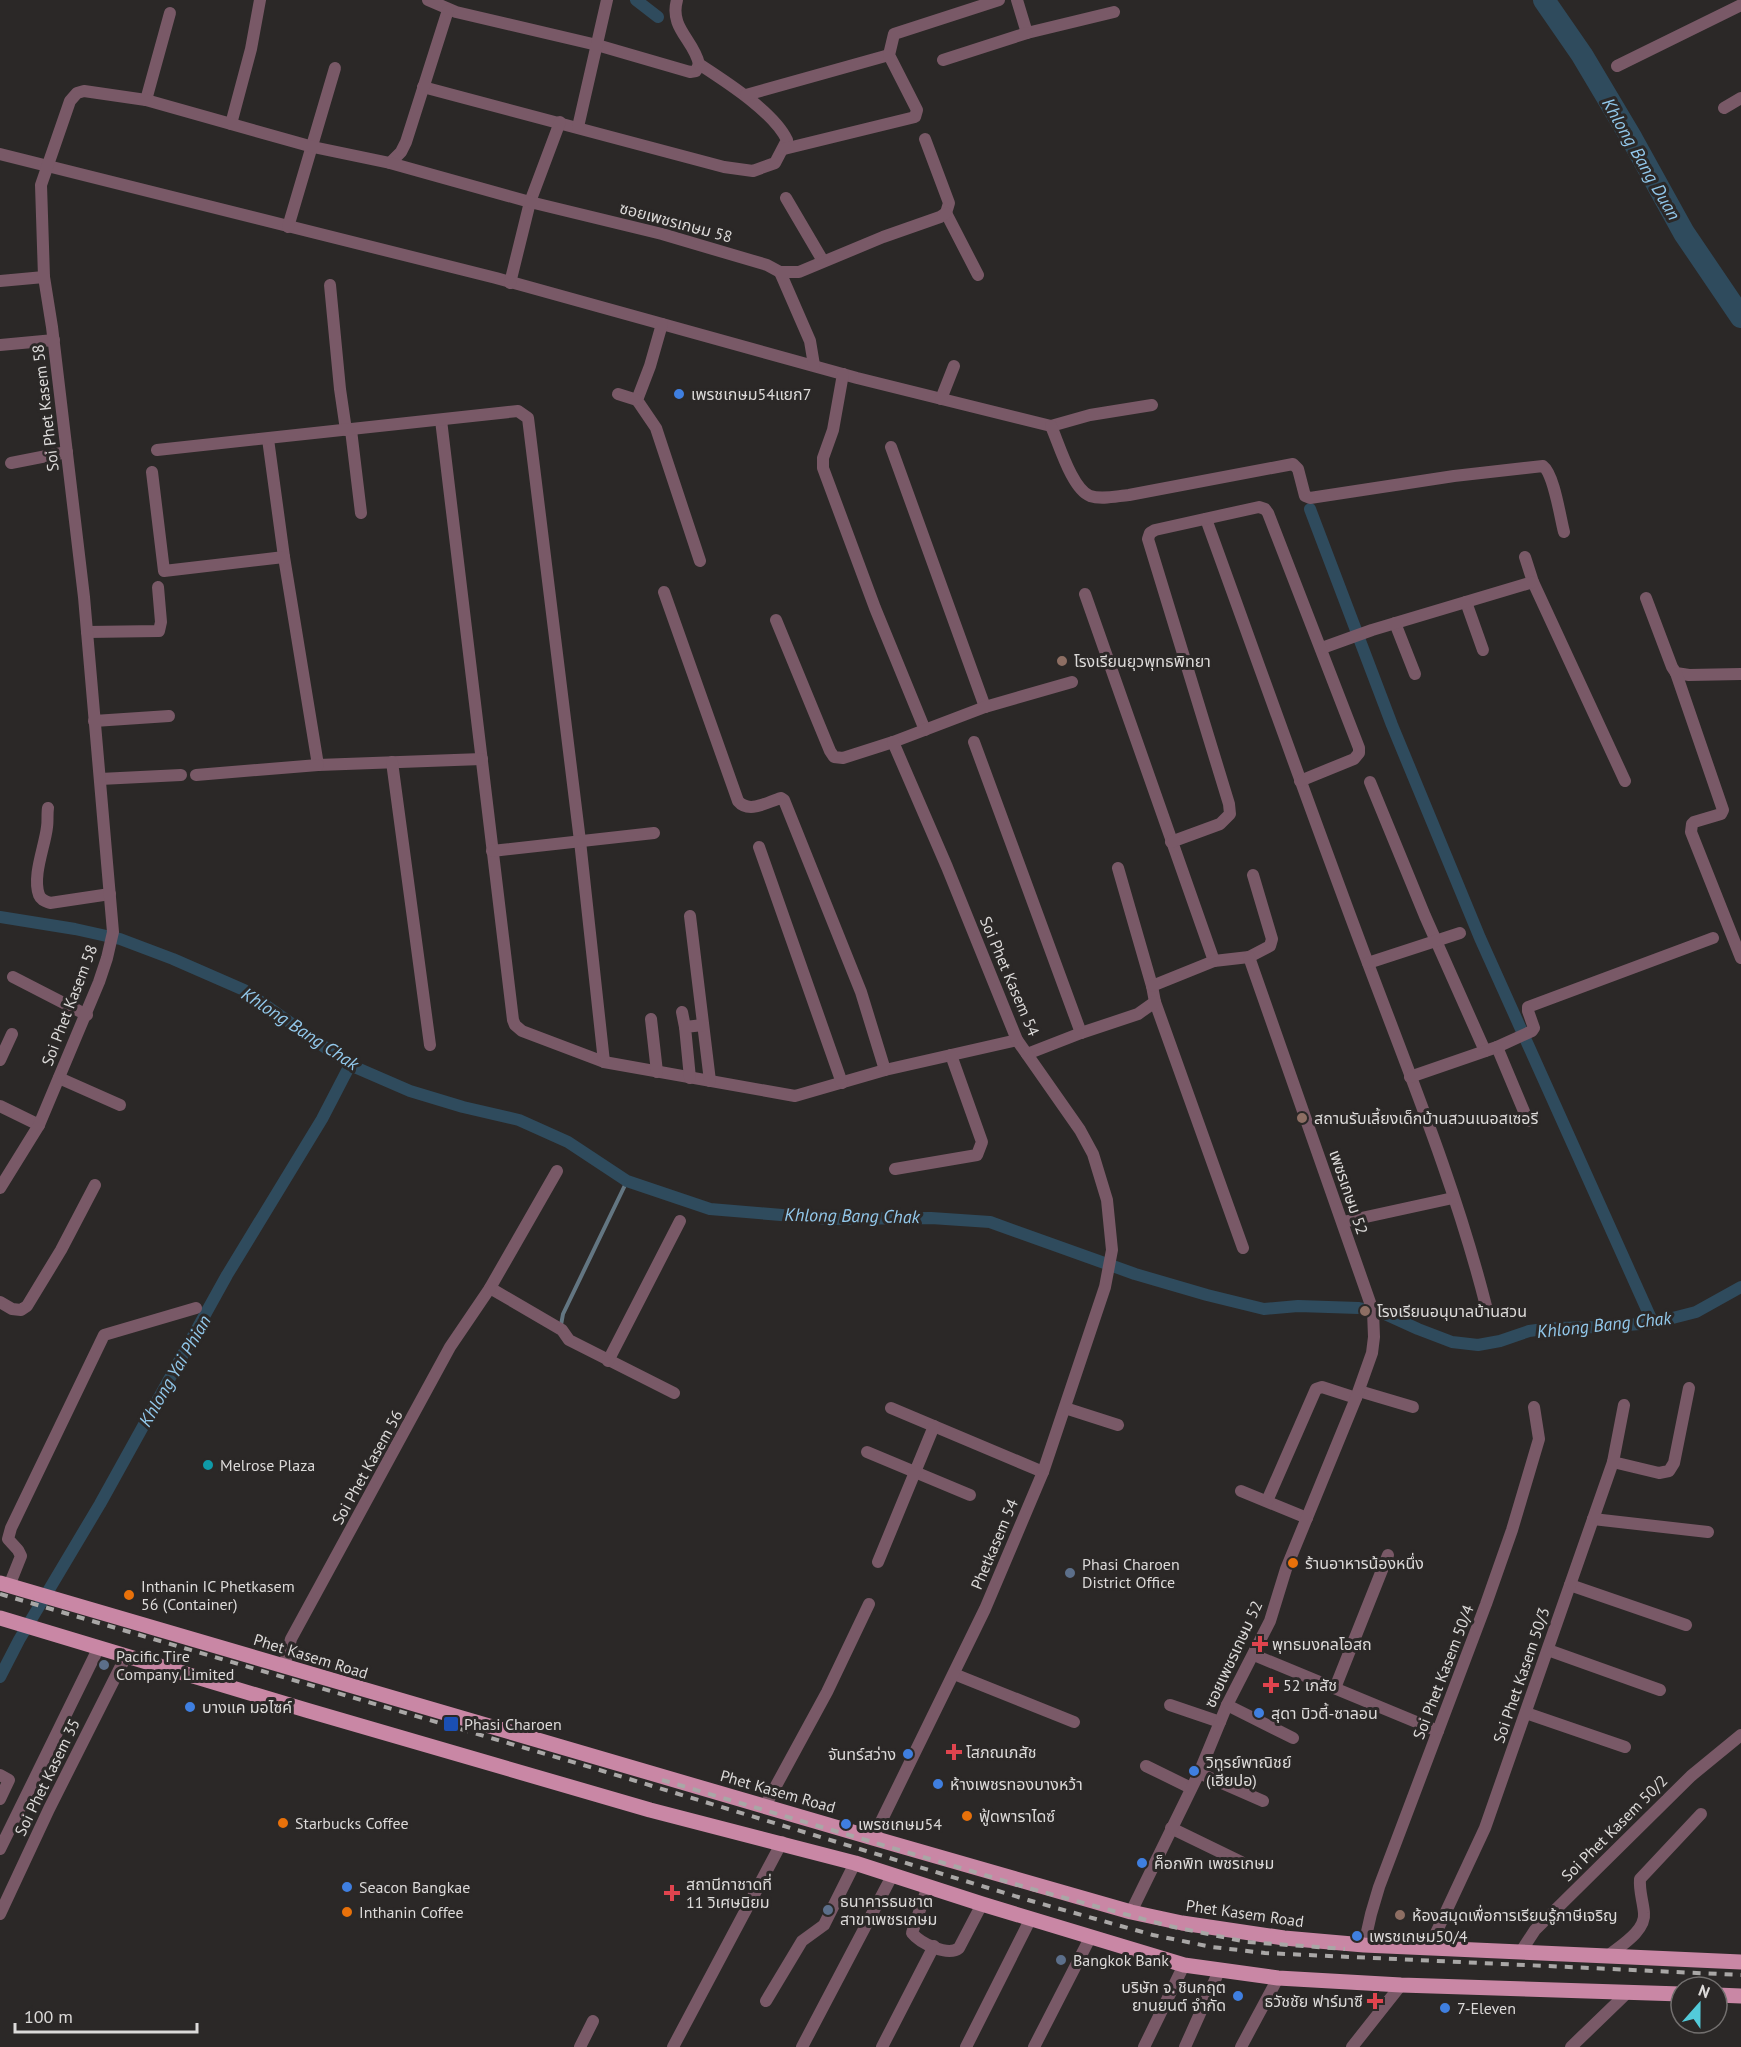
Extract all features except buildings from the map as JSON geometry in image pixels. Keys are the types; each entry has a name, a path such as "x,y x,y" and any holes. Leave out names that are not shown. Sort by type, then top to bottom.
{"main road":[{"name":"Phet Kasem Road","path":"4,1585 1131,1912 1234,1931 1364,1946 1741,1962"},
{"path":"0,1618 650,1810 782,1842 893,1874 982,1904 1184,1965 1278,1978 1401,1985 1669,1994"}],"street":[{"path":"231,124 251,49 261,0"},
{"path":"428,0 448,10 597,45 690,72 696,70 699,64 698,57 683,36 675,13 677,0"},
{"path":"578,127 607,0"},
{"path":"746,95 889,55 892,50 892,37 897,32 999,0"},
{"path":"1017,0 1027,33"},
{"path":"1617,66 1741,5"},
{"path":"390,163 401,152 406,142 448,10"},
{"path":"943,60 1027,33 1114,12"},
{"path":"146,100 170,13"},
{"path":"784,149 915,117 917,110 889,55"},
{"path":"423,87 724,166 753,171 775,163 787,140 783,132 746,95 699,64"},
{"path":"288,227 335,68"},
{"name":"Soi Phet Kasem 58","path":"0,1188 39,1125 87,1015 107,958 113,932 87,632 54,340 44,277 41,185 46,165 70,101 77,93 84,92 146,100 313,147 390,163"},
{"path":"1724,108 1741,98"},
{"path":"510,283 530,202 560,122"},
{"path":"814,365 810,341 780,272 800,272 946,213 950,203 925,139"},
{"path":"0,154 510,283 843,374 1051,426 1090,415 1152,405"},
{"name":"ซอยเพชรเกษม 58","path":"390,163 530,202 662,234 767,265 780,272"},
{"path":"786,198 823,261"},
{"path":"946,213 978,275"},
{"path":"0,281 44,277"},
{"path":"330,285 340,389 349,430 361,513"},
{"path":"637,400 662,324"},
{"path":"0,345 54,340"},
{"path":"941,399 954,366"},
{"path":"843,374 833,430 823,458 823,468 875,608 925,730"},
{"path":"618,394 637,400 656,428 700,561"},
{"path":"156,450 518,411 528,418 580,841 604,1062"},
{"path":"441,420 492,852 515,1025 522,1031 604,1062 795,1096 885,1070 1017,1040"},
{"path":"1051,426 1077,484 1089,495 1104,498 1293,464 1298,469 1305,496 1310,498 1454,476 1543,466 1547,469 1551,481 1564,532"},
{"path":"268,439 284,557 318,765"},
{"path":"891,447 985,707"},
{"path":"12,463 67,452"},
{"path":"152,472 164,571 284,557"},
{"path":"1171,842 1220,824 1230,814 1229,804 1148,539 1150,533 1155,530 1259,507 1265,509 1322,648 1359,748 1359,753 1354,759 1300,781"},
{"path":"1206,519 1454,1198 1473,1252 1486,1306"},
{"path":"1525,557 1533,582 1624,781"},
{"path":"1322,648 1372,630 1533,582"},
{"path":"87,632 159,631 158,587"},
{"path":"664,592 738,801 743,806 751,807 781,798 784,800 861,992 885,1070"},
{"path":"1085,594 1214,961"},
{"path":"1646,598 1672,668 1676,673 1723,810 1721,814 1694,822 1691,832 1741,958"},
{"path":"1466,602 1483,650"},
{"path":"776,620 834,757 843,758 893,742 985,707 1072,682"},
{"path":"1395,623 1414,674"},
{"path":"1676,673 1741,674"},
{"path":"94,721 169,716"},
{"name":"Soi Phet Kasem 54","path":"893,742 947,867 1017,1040 1080,1130 1093,1154 1107,1200 1112,1250"},
{"path":"974,742 1081,1033"},
{"path":"196,775 318,765 482,759"},
{"path":"392,762 430,1045"},
{"path":"100,778 181,775"},
{"path":"1370,783 1436,941 1528,1121"},
{"path":"48,808 47,828 40,856 38,894 50,903 110,894"},
{"path":"492,852 654,833"},
{"path":"759,847 842,1083"},
{"path":"1118,868 1155,1002 1243,1248"},
{"path":"1152,986 1214,961 1249,957 1270,946 1272,939 1253,875"},
{"path":"690,916 710,1081"},
{"path":"1368,963 1460,933"},
{"path":"1410,1077 1491,1049 1534,1030 1528,1007 1713,938"},
{"name":"เพชรเกษม 52","path":"1249,957 1343,1222 1372,1311 1374,1337"},
{"path":"13,977 87,1015"},
{"path":"1027,1054 1138,1014 1155,1002"},
{"path":"682,1012 690,1078"},
{"path":"651,1019 657,1072"},
{"path":"684,1027 703,1025"},
{"path":"0,1060 12,1034"},
{"path":"896,1169 977,1155 981,1149 982,1142 951,1055"},
{"path":"59,1078 120,1105"},
{"path":"0,1106 39,1125"},
{"name":"Soi Phet Kasem 56","path":"284,1667 291,1639 450,1347 490,1288 557,1171"},
{"path":"0,1302 12,1309 21,1310 27,1306 61,1250 95,1185"},
{"path":"1343,1222 1454,1198"},
{"path":"608,1360 680,1221"},
{"name":"Phetkasem 54","path":"873,1838 985,1609 1043,1472 1105,1287 1112,1250"},
{"path":"490,1288 560,1329 569,1340 674,1393"},
{"path":"4,1585 21,1556 8,1539 11,1528 104,1335 196,1308"},
{"name":"ซอยเพชรเกษม 52","path":"1131,1912 1199,1773 1227,1705 1270,1621 1286,1569 1357,1395 1372,1353 1374,1337"},
{"path":"1267,1502 1316,1389 1322,1387 1413,1407"},
{"path":"1613,1462 1659,1473 1669,1471 1674,1463 1689,1388"},
{"name":"Soi Phet Kasem 50/3","path":"1429,1948 1485,1828 1613,1462 1624,1405"},
{"name":"Soi Phet Kasem 50/4","path":"1364,1946 1379,1887 1508,1540 1539,1439 1534,1407"},
{"path":"891,1408 1043,1472"},
{"path":"1065,1408 1118,1425"},
{"path":"878,1563 934,1426"},
{"path":"867,1452 970,1495"},
{"path":"1241,1491 1307,1518"},
{"path":"1593,1519 1708,1532"},
{"path":"1335,1688 1388,1555"},
{"path":"1570,1585 1686,1625"},
{"path":"765,1806 827,1692 869,1604"},
{"path":"0,1849 98,1648"},
{"path":"1548,1650 1660,1690"},
{"path":"1254,1655 1438,1731"},
{"name":"Soi Phet Kasem 35","path":"0,1914 49,1809 126,1656"},
{"path":"954,1674 1074,1722"},
{"path":"1170,1705 1220,1722"},
{"path":"1227,1705 1293,1738"},
{"path":"1526,1713 1625,1747"},
{"name":"Soi Phet Kasem 50/2","path":"1520,1953 1534,1930 1667,1799 1691,1776 1741,1736"},
{"path":"1146,1766 1191,1788"},
{"path":"1199,1773 1263,1801"},
{"path":"0,1775 9,1780 2,1795 24,1800"},
{"path":"1608,1956 1643,1924 1640,1879 1701,1814"},
{"path":"1171,1828 1241,1862"},
{"path":"674,2047 782,1842"},
{"path":"766,2001 802,1941 824,1925 855,1863"},
{"path":"802,2047 893,1874"},
{"path":"928,1886 912,1933 916,1938 950,1952 959,1948 982,1904"},
{"path":"966,2047 1031,1918"},
{"path":"1034,2047 1091,1936"},
{"path":"882,2047 934,1946"},
{"path":"1144,2047 1184,1965"},
{"path":"1185,2047 1219,1971"},
{"path":"1241,2047 1278,1978"},
{"path":"1352,2047 1401,1985"},
{"path":"1571,2047 1628,1992"},
{"path":"580,2047 593,2021"}],"waterway":[{"path":"636,0 658,17"},
{"name":"Khlong Bang Duan","path":"1544,0 1582,55 1684,233 1741,317"},
{"path":"1310,509 1392,725 1480,938 1653,1323"},
{"name":"Khlong Bang Chak","path":"0,917 120,939 173,959 244,990 350,1065 410,1091 463,1107 519,1120 568,1142 627,1181 710,1209 829,1219 931,1218 990,1222 1135,1274 1207,1295 1264,1309 1298,1306 1359,1308 1385,1314 1452,1342 1478,1345 1500,1341 1529,1331 1552,1328 1653,1323 1696,1312 1741,1287"},
{"name":"Khlong Yai Phian","path":"0,1677 19,1640 100,1504 227,1275 322,1119 350,1065"},
{"path":"561,1325 563,1314 627,1181"}],"railway":[{"path":"0,1594 593,1768 1028,1900 1153,1935 1212,1947 1265,1953 1741,1975"},
{"path":"662,1780 1032,1889 1169,1926 1247,1942 1345,1949"}],"place":[{"name":"เพรชเกษม54แยก7","path":"679,394"},
{"name":"โรงเรียนยุวพุทธพิทยา","path":"1062,661"},
{"name":"สถานรับเลี้ยงเด็กบ้านสวนเนอสเซอรี","path":"1302,1118"},
{"name":"โรงเรียนอนุบาลบ้านสวน","path":"1365,1311"},
{"name":"Melrose Plaza","path":"208,1465"},
{"name":"ร้านอาหารน้องหนึ่ง","path":"1293,1563"},
{"name":"Phasi Charoen District Office","path":"1070,1573"},
{"name":"Inthanin IC Phetkasem 56 (Container)","path":"129,1595"},
{"name":"พุทธมงคลโอสถ","path":"1260,1644"},
{"name":"Pacific Tire Company Limited","path":"104,1665"},
{"name":"52 เภสัช","path":"1271,1685"},
{"name":"บางแค มอไซค์","path":"190,1707"},
{"name":"สุดา บิวตี้-ซาลอน","path":"1259,1713"},
{"name":"Phasi Charoen","path":"451,1724"},
{"name":"โสภณเภสัช","path":"954,1752"},
{"name":"จันทร์สว่าง","path":"908,1754"},
{"name":"วิทูรย์พาณิชย์ (เฮียปอ)","path":"1194,1771"},
{"name":"ห้างเพชรทองบางหว้า","path":"938,1784"},
{"name":"ฟู้ดพาราไดซ์","path":"967,1816"},
{"name":"Starbucks Coffee","path":"283,1823"},
{"name":"เพรชเกษม54","path":"846,1824"},
{"name":"ค็อกพิท เพชรเกษม","path":"1142,1863"},
{"name":"Seacon Bangkae","path":"347,1887"},
{"name":"สถานีกาชาดที่ 11 วิเศษนิยม","path":"672,1893"},
{"name":"ธนาคารธนชาต สาขาเพชรเกษม","path":"828,1910"},
{"name":"Inthanin Coffee","path":"347,1912"},
{"name":"ห้องสมุดเพื่อการเรียนรู้ภาษีเจริญ","path":"1400,1915"},
{"name":"เพรชเกษม50/4","path":"1357,1936"},
{"name":"Bangkok Bank","path":"1061,1960"},
{"name":"บริษัท จ. ชินกฤต ยานยนต์ จำกัด","path":"1238,1996"},
{"name":"ธวัชชัย ฟาร์มาซี","path":"1375,2001"},
{"name":"7-Eleven","path":"1445,2008"}]}
